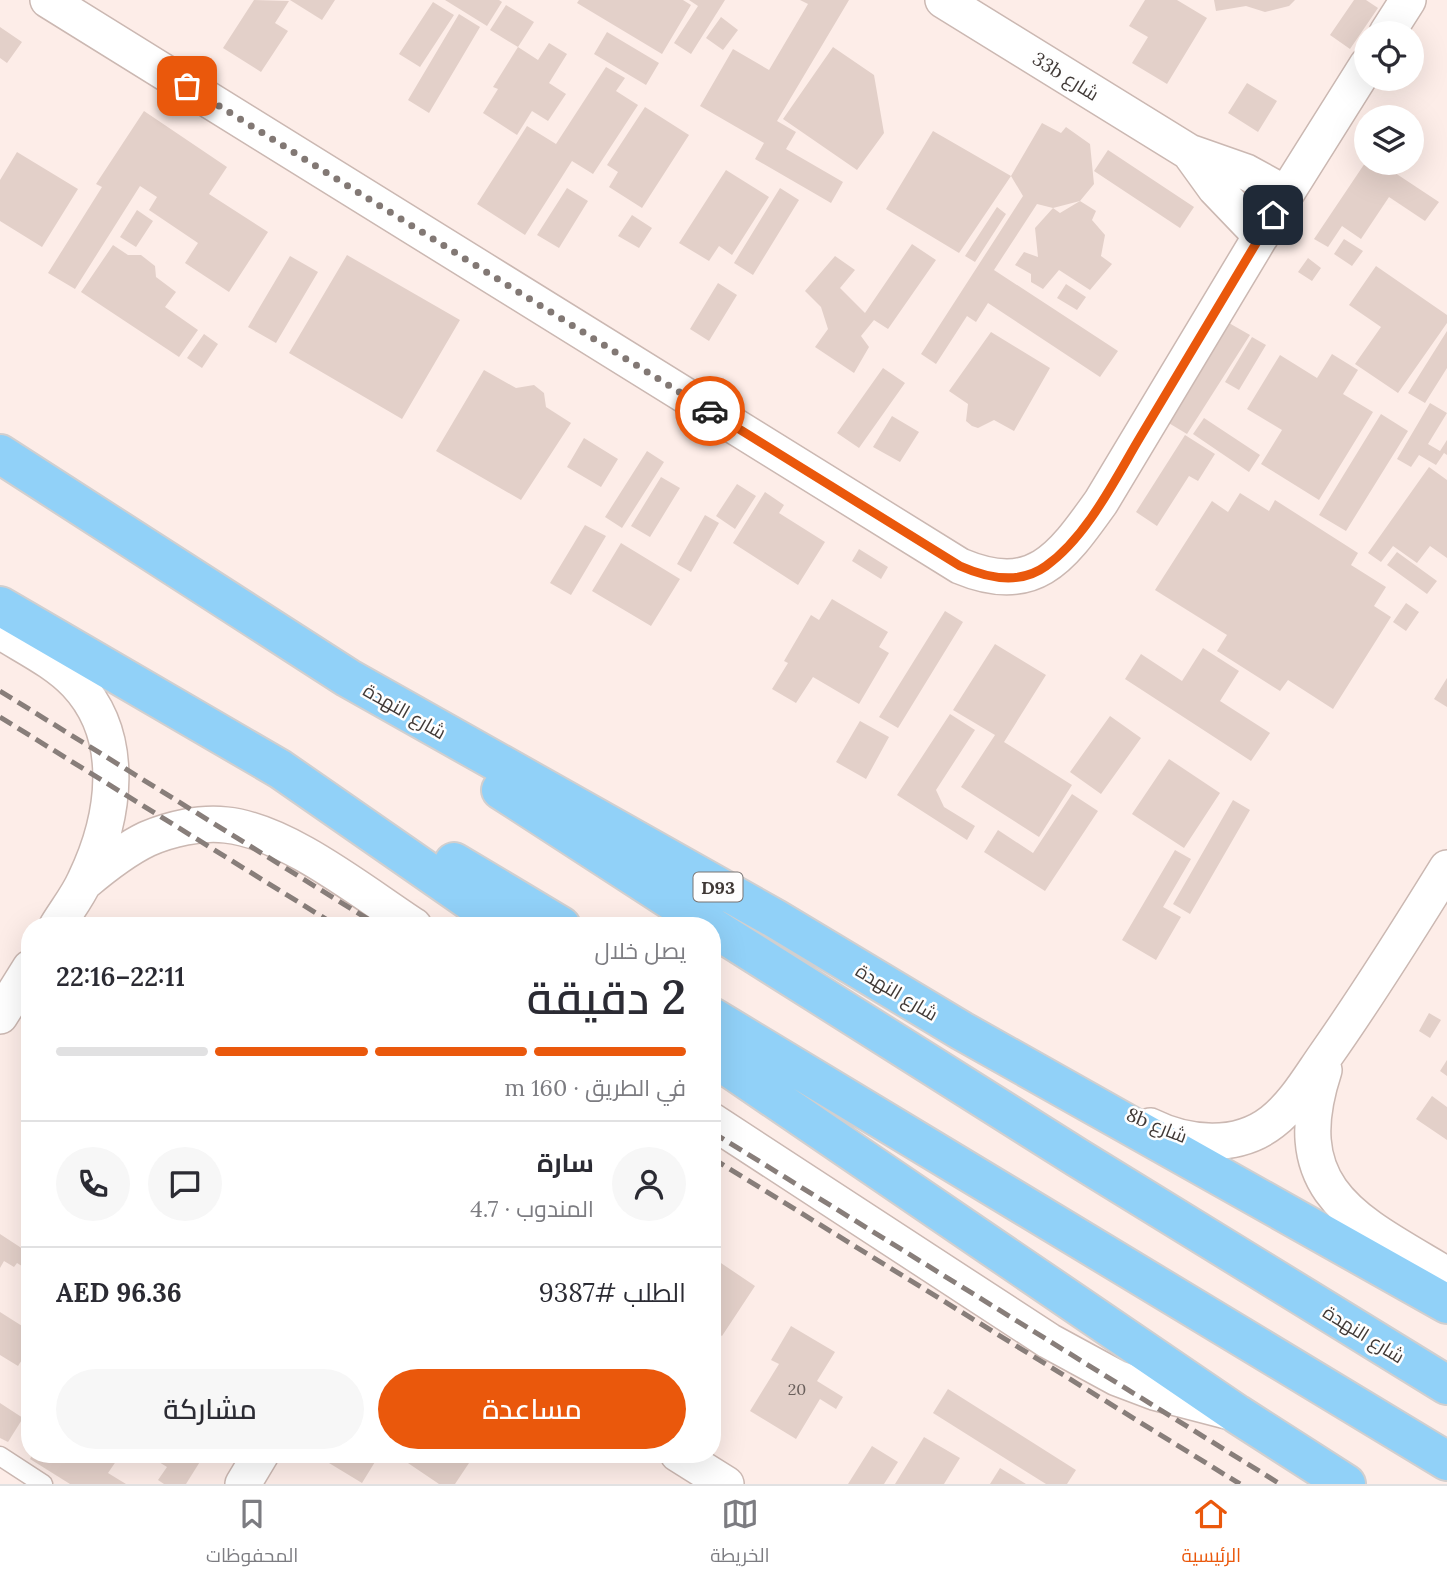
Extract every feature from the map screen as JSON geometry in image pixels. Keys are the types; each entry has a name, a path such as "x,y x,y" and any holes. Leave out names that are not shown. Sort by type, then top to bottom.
{"main road":[{"name":"شارع النهدة","path":"0,454 348,678 739,899 961,1031 1447,1304"},
{"path":"0,606 279,769 458,865 546,917"},
{"name":"شارع النهدة","path":"348,678 479,776 698,917"},
{"path":"279,769 493,917"},
{"name":"شارع النهدة","path":"721,932 1078,1158 1447,1385"},
{"path":"721,1022 1447,1461"},
{"path":"721,1062 1237,1414 1346,1484"}],"street":[{"path":"48,0 960,566 980,575 1014,578 1029,575 1045,567 1066,548 1089,519 1354,86"},
{"name":"33b شارع","path":"943,0 1189,152 1246,172 1286,194"},
{"path":"1395,21 1408,0"},
{"name":"33b شارع","path":"1189,152 1215,188 1261,236"},
{"path":"0,631 56,666 75,682 90,700 109,744 111,779 107,815 85,881 63,917"},
{"path":"85,881 116,857 147,839 187,827 225,825 262,833 301,852 400,917"},
{"name":"8b شارع","path":"961,1031 1161,1131 1188,1140 1217,1141 1245,1136 1271,1123 1292,1103 1442,887"},
{"path":"0,1016 21,982"},
{"name":"8b شارع","path":"1332,1047 1312,1116 1313,1150 1322,1179 1340,1203 1365,1224 1447,1275"},
{"path":"721,1127 1037,1334 1083,1361 1154,1392 1237,1414"},
{"path":"243,1484 256,1463"}],"lane":[{"path":"0,1456 43,1484"}],"building":[{"path":"254,0 289,1 275,23 288,31 261,72 223,48"},
{"path":"290,0 335,0 322,20"},
{"path":"445,0 499,0 502,2 487,26"},
{"path":"579,0 683,0 691,5 662,54 577,3"},
{"path":"689,0 725,0 691,54 674,43 698,6"},
{"path":"800,0 849,0 777,121 796,132 786,149 843,182 831,203 755,159 764,143 700,106 733,49 769,70 808,4"},
{"path":"1145,0 1177,0 1207,18 1167,84 1132,63 1148,37 1129,26"},
{"path":"1214,0 1295,0 1289,6 1265,12 1246,6 1216,11"},
{"path":"1354,0 1366,0 1378,8 1369,21 1354,21 1354,43 1350,49 1330,35"},
{"path":"433,2 454,15 420,67 399,54"},
{"path":"506,5 534,22 518,47 490,30"},
{"path":"459,14 480,27 429,113 408,100"},
{"path":"721,17 738,30 723,50 706,38"},
{"path":"0,27 22,42 7,63 0,58"},
{"path":"607,32 659,63 646,85 594,54"},
{"path":"549,43 567,54 549,83 566,94 548,121 532,111 517,135 483,113 498,89 493,87 518,47 538,60"},
{"path":"833,47 874,75 884,133 857,170 783,119"},
{"path":"606,67 625,78 616,91 638,105 593,174 572,161 525,235 477,204 527,126 556,144"},
{"path":"1247,83 1277,101 1258,132 1228,113"},
{"path":"645,107 689,135 642,208 609,187 618,172 607,165"},
{"path":"144,111 227,167 209,194 268,232 229,292 185,263 198,243 149,210 157,197 140,186 75,289 48,273 102,187 96,184"},
{"path":"1042,123 1061,133 1066,127 1090,144 1094,184 1080,201 1053,208 1037,204 994,270 1118,351 1100,377 988,303 976,322 967,316 936,364 921,354 1023,196 1011,176"},
{"path":"933,131 1011,176 959,253 886,209"},
{"path":"1108,150 1194,207 1180,228 1094,171"},
{"path":"17,152 78,189 42,247 0,221 0,180"},
{"path":"726,170 769,197 732,255 719,246 709,261 679,243"},
{"path":"1357,175 1398,175 1439,202 1425,221 1389,197 1361,239 1342,226 1328,247 1314,239"},
{"path":"567,188 588,201 559,248 537,235"},
{"path":"780,188 799,200 753,275 734,263"},
{"path":"1080,201 1096,211 1092,220 1105,235 1101,256 1112,264 1090,290 1059,270 1043,289 1031,282 1031,274 1015,265 1024,252 1038,257 1035,228 1053,208 1060,213"},
{"path":"997,207 1006,214 975,262 965,256"},
{"path":"137,210 153,221 136,247 120,237"},
{"path":"632,215 652,228 639,248 618,236"},
{"path":"1344,239 1363,251 1352,266 1334,254"},
{"path":"912,244 936,260 888,329 874,320 861,336 869,347 854,373 815,347 828,329 821,307 805,291 835,256 855,270 840,288 865,313"},
{"path":"113,245 128,255 141,255 155,266 156,277 176,292 165,307 198,330 179,357 81,292"},
{"path":"347,255 460,320 402,419 289,353"},
{"path":"290,256 318,272 276,343 248,327"},
{"path":"1308,258 1321,268 1312,281 1298,272"},
{"path":"1376,266 1447,315 1447,323 1398,393 1355,364 1381,327 1349,305"},
{"path":"718,283 737,295 709,341 690,329"},
{"path":"1066,284 1086,297 1077,310 1057,298"},
{"path":"1229,323 1250,335 1187,434 1167,422"},
{"path":"1447,331 1447,368 1425,403 1408,393"},
{"path":"991,332 1050,368 1014,431 994,420 978,428 972,426 966,421 968,404 949,391"},
{"path":"204,334 218,344 202,368 187,358"},
{"path":"1252,337 1266,345 1239,390 1225,382"},
{"path":"1332,354 1358,370 1343,394 1373,412 1319,500 1261,464 1282,430 1247,409 1280,355 1317,378"},
{"path":"883,368 905,383 859,448 837,433"},
{"path":"484,370 516,388 534,385 544,393 546,407 571,423 521,500 436,451"},
{"path":"1430,403 1447,413 1428,444 1440,451 1447,440 1447,455 1444,453 1436,465 1419,455 1411,467 1397,459"},
{"path":"1381,414 1408,431 1346,531 1319,515"},
{"path":"892,416 919,432 900,462 873,447"},
{"path":"1204,418 1260,455 1249,472 1193,434"},
{"path":"1185,435 1215,454 1198,481 1189,476 1157,526 1136,512"},
{"path":"584,438 618,459 601,487 567,467"},
{"path":"647,451 664,462 622,528 605,517"},
{"path":"1429,467 1447,480 1447,558 1430,546 1417,563 1393,546 1381,562 1368,553"},
{"path":"661,477 680,488 650,537 631,526"},
{"path":"737,484 756,496 735,529 716,516"},
{"path":"765,492 784,505 779,513 825,542 798,585 733,543"},
{"path":"1240,493 1269,511 1275,500 1358,553 1351,565 1386,587 1374,606 1391,617 1333,709 1288,680 1280,691 1217,651 1227,635 1155,590 1212,501 1228,512"},
{"path":"705,515 719,523 691,572 677,564"},
{"path":"585,525 606,536 571,595 550,583"},
{"path":"621,543 680,579 651,626 592,591"},
{"path":"859,549 888,567 881,579 852,561"},
{"path":"1397,552 1437,581 1427,594 1387,565"},
{"path":"832,599 888,632 879,647 889,653 859,704 813,677 796,703 772,689 788,663 784,661 811,615 819,620"},
{"path":"1406,603 1419,612 1406,631 1393,622"},
{"path":"945,611 963,622 898,728 879,717"},
{"path":"995,644 1046,675 1004,742 1072,785 1039,837 961,787 995,735 953,710"},
{"path":"1203,648 1239,671 1220,701 1270,733 1251,761 1125,679 1141,654 1182,681"},
{"path":"1447,678 1447,707 1434,699"},
{"path":"950,714 975,730 936,790 944,807 975,826 967,840 897,795"},
{"path":"1110,716 1141,738 1101,794 1070,772"},
{"path":"860,721 889,737 866,779 836,762"},
{"path":"1169,759 1220,793 1184,848 1132,814"},
{"path":"1072,794 1098,811 1045,891 984,852 998,830 1033,853"},
{"path":"1233,800 1250,810 1190,914 1173,904"},
{"path":"1175,850 1191,859 1163,907 1181,917 1156,960 1122,940"},
{"path":"1429,1013 1441,1020 1430,1038 1419,1031"},
{"path":"1447,1060 1447,1076 1440,1071"},
{"path":"1432,1096 1447,1107 1447,1140 1416,1119"},
{"path":"0,1234 21,1248 21,1265 17,1263 14,1267 4,1261 0,1268"},
{"path":"721,1263 755,1286 721,1335"},
{"path":"0,1312 21,1325 21,1361 18,1366 0,1355"},
{"path":"791,1326 835,1352 817,1381 843,1397 836,1409 820,1399 796,1439 750,1411 779,1364 771,1360"},
{"path":"948,1389 1076,1470 1067,1484 1046,1484 933,1413"},
{"path":"0,1403 21,1417 21,1421 8,1442 0,1438"},
{"path":"924,1437 960,1458 944,1484 895,1484"},
{"path":"872,1446 898,1462 884,1484 848,1484"},
{"path":"36,1463 115,1463 108,1473 126,1484 70,1484"},
{"path":"161,1463 199,1463 186,1484 164,1484 158,1480 167,1467"},
{"path":"329,1463 374,1463 362,1483"},
{"path":"408,1463 469,1463 455,1484 439,1484"},
{"path":"1000,1468 1026,1484 990,1484"}],"railway":[{"path":"0,691 364,917"},
{"path":"0,717 322,917"},
{"path":"721,1138 1280,1484"},
{"path":"721,1164 1240,1484"}],"way so far":[{"path":"187,86 710,411"}],"route":[{"path":"710,411 960,566 980,575 1002,578 1029,575 1045,567 1066,548 1101,502 1273,215"}]}
